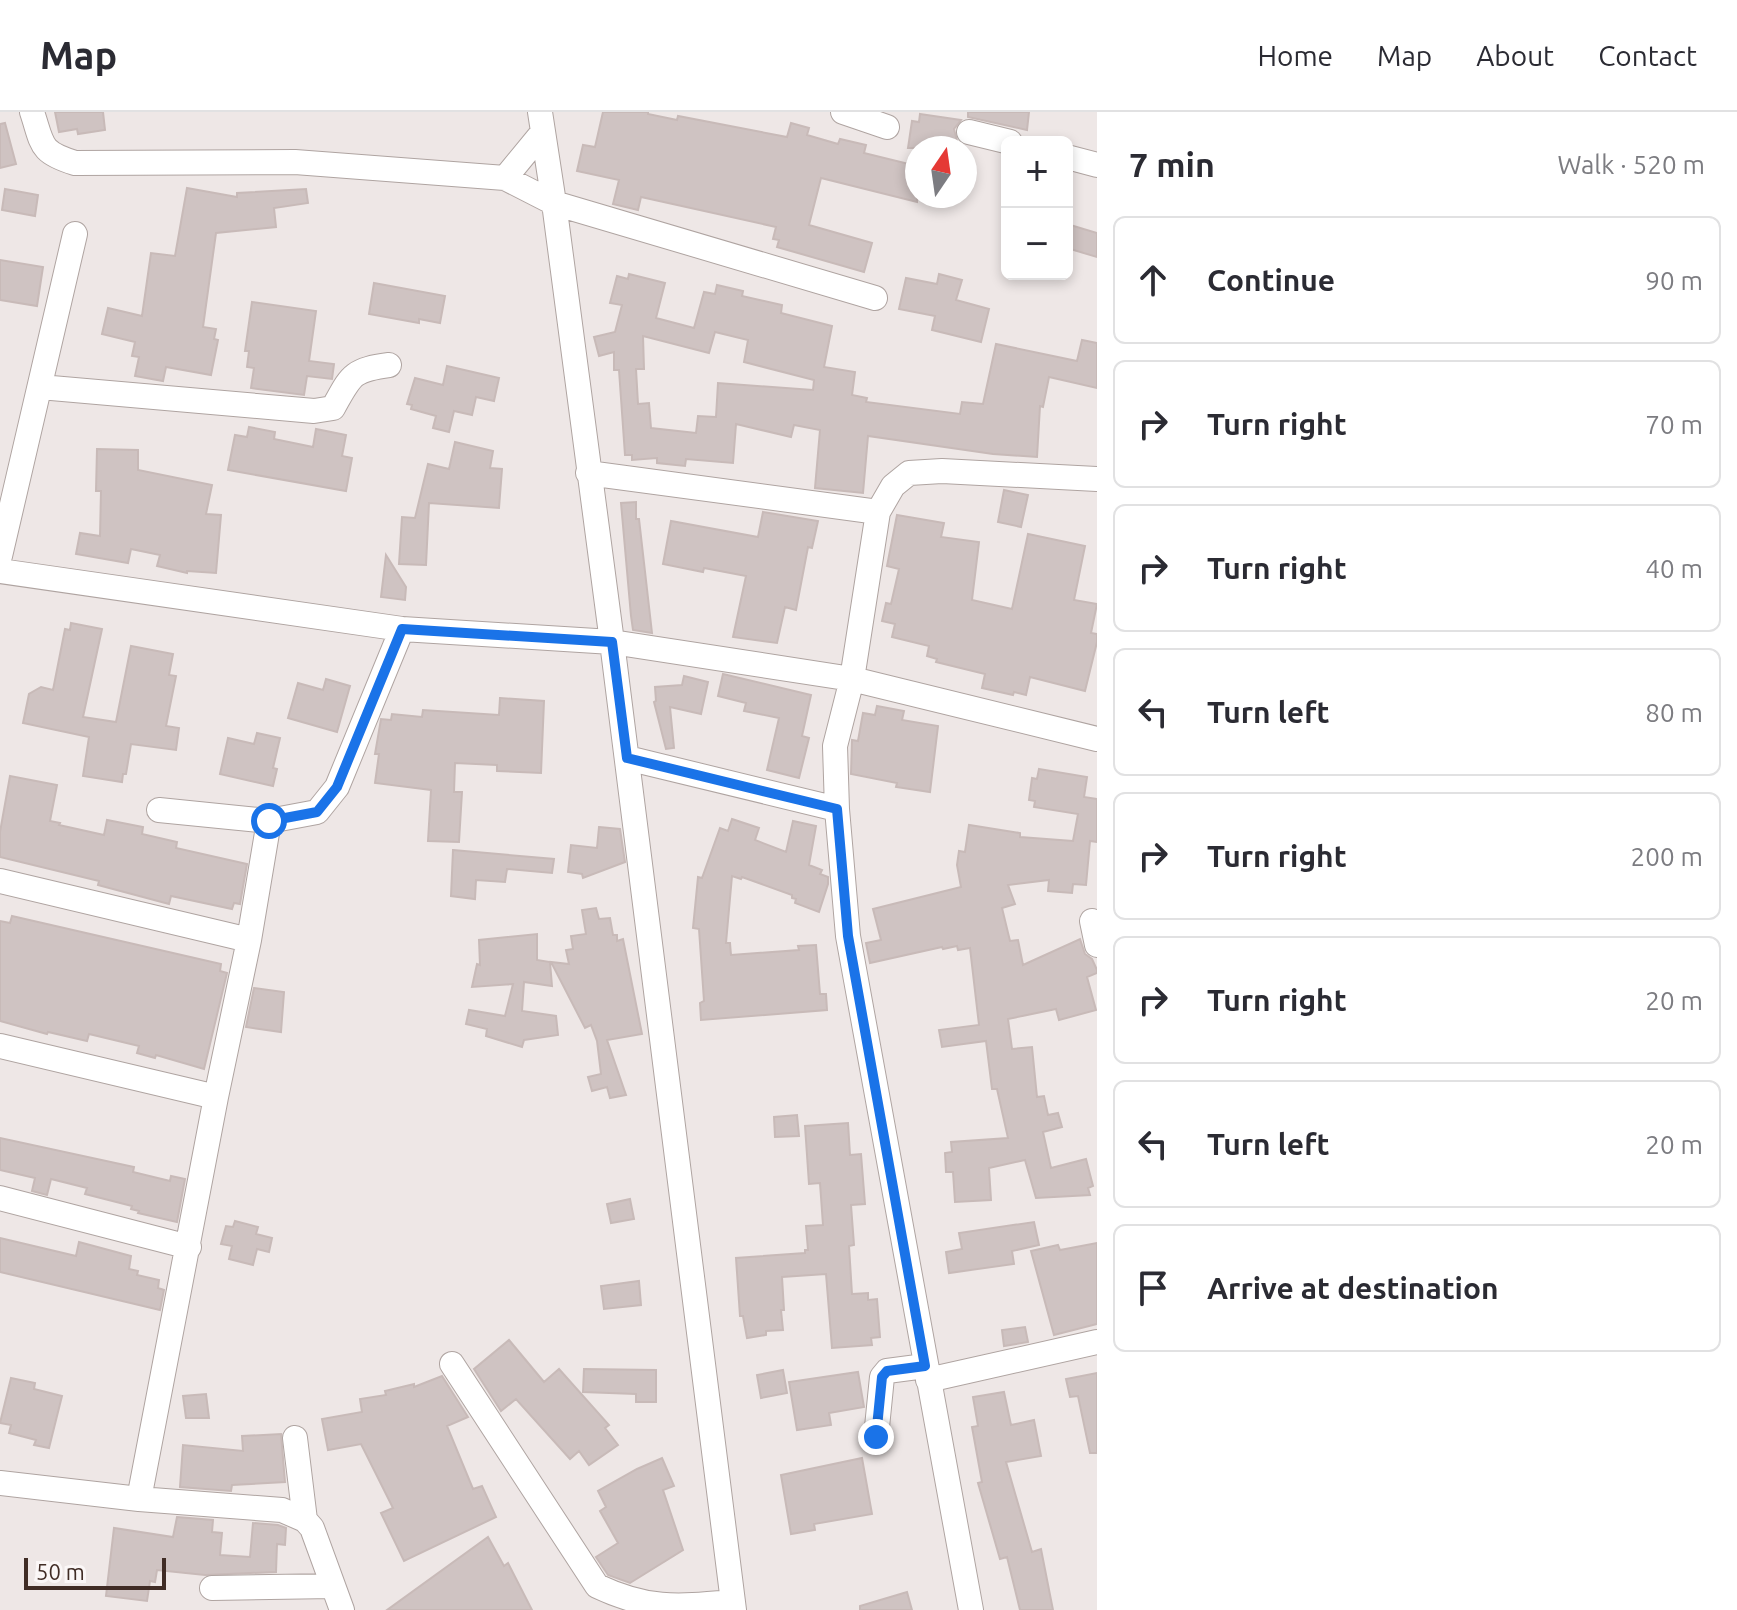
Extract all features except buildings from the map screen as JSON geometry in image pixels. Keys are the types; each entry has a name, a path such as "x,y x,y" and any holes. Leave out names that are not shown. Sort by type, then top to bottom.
{"street":[{"path":"32,112 45,150 75,163 295,162 505,178 554,203 875,298"},
{"path":"843,112 887,127"},
{"path":"505,178 541,123"},
{"path":"452,1364 597,1586 621,1601 652,1609 733,1606 612,642 541,123"},
{"path":"969,132 1001,140"},
{"path":"1073,159 1097,165"},
{"path":"0,556 75,234"},
{"path":"40,387 314,411 333,408 349,379 363,368 389,365"},
{"path":"971,1610 848,936 835,746 852,679 878,512 893,486 909,473 942,471 1097,479"},
{"path":"588,473 878,512"},
{"path":"0,571 402,629 612,642 852,679 1097,739"},
{"path":"159,810 269,821 317,812 337,787 402,629"},
{"path":"627,758 837,809"},
{"path":"139,1499 249,940 269,821"},
{"path":"0,881 249,940"},
{"path":"1092,921 1097,945"},
{"path":"0,1046 216,1097"},
{"path":"0,1198 189,1247"},
{"path":"876,1437 882,1377 887,1371 926,1373 1097,1342"},
{"path":"295,1438 305,1520"},
{"path":"0,1483 139,1499 282,1510 305,1520 312,1528 342,1610"},
{"path":"212,1588 333,1586"}],"route":[{"path":"269,821 317,812 337,787 402,629 612,642 627,758 837,809 848,936 925,1366 887,1371 882,1377 876,1437"}]}
